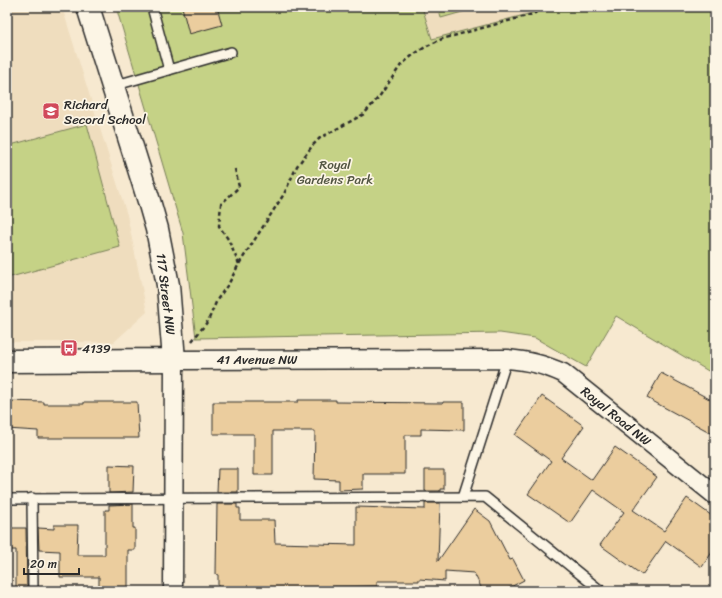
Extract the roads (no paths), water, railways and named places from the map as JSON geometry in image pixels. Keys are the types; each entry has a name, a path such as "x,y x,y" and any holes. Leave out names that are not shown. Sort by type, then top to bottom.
{"street":[{"name":"117 Street NW","path":"88,7 149,201 157,229 168,285 174,360 173,591"},
{"name":"41 Avenue NW","path":"7,361 507,359"},
{"name":"Royal Road NW","path":"507,359 545,365 563,373 715,495"}],"lane":[{"path":"152,7 169,70"},
{"path":"113,86 231,52"},
{"path":"463,497 507,359"},
{"path":"7,499 485,497 601,591"},
{"path":"32,498 33,591"}],"place":[{"name":"Richard Secord School","path":"51,111"},
{"name":"4139","path":"69,348"}],"park label":[{"name":"Royal Gardens Park","path":"335,172"}]}
